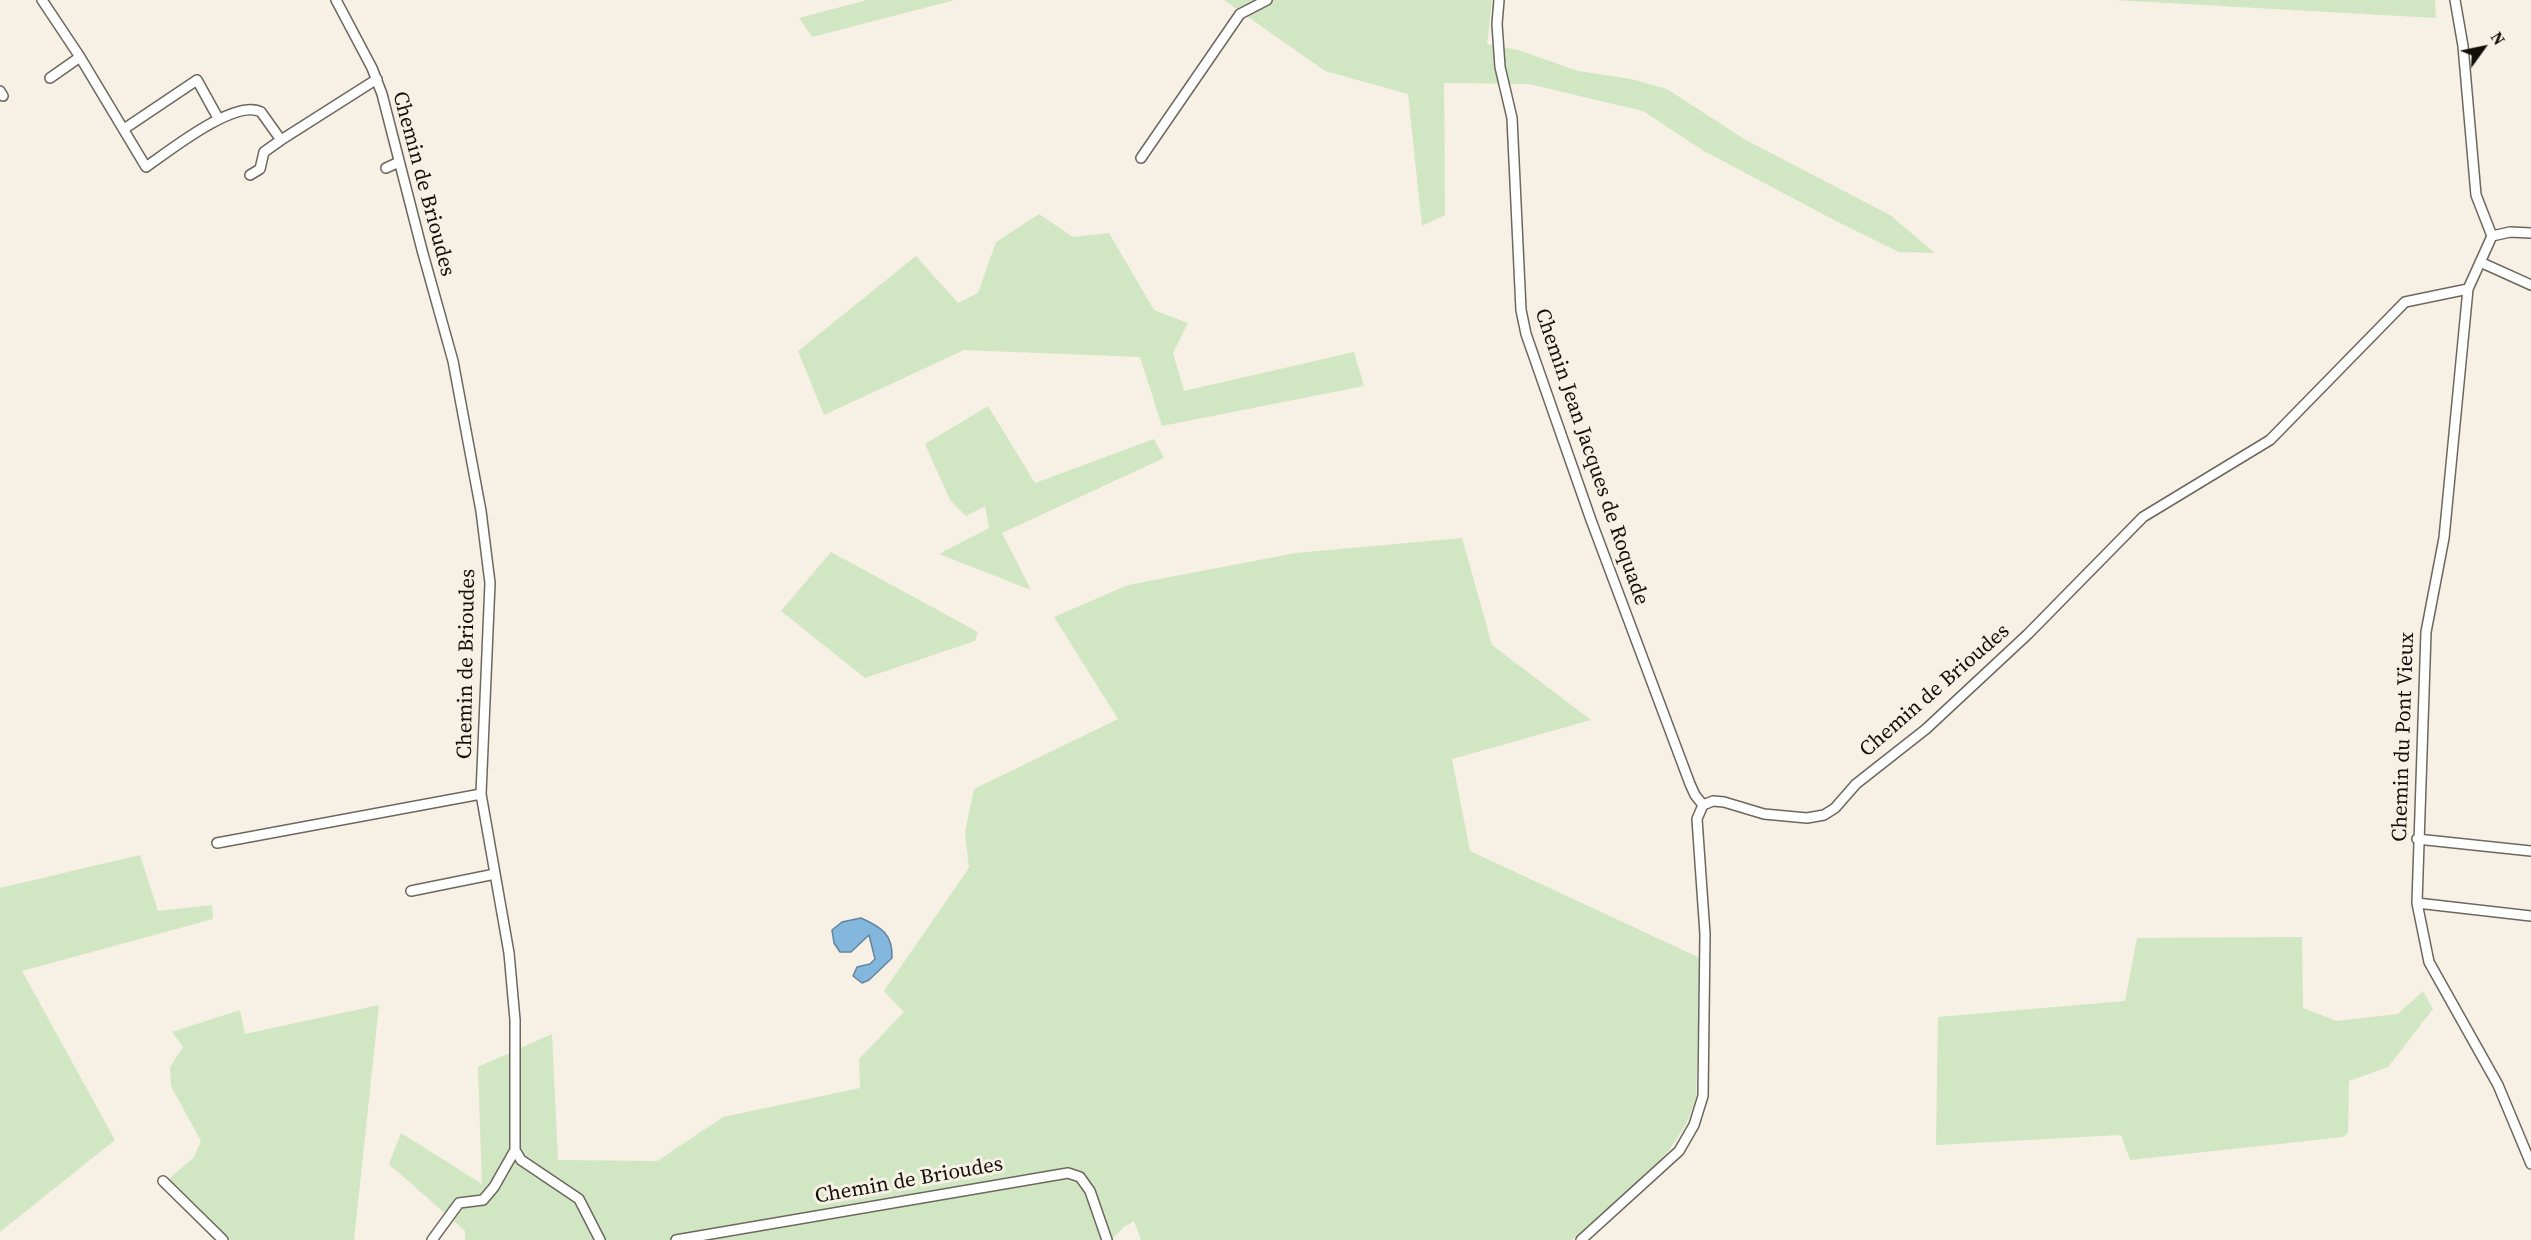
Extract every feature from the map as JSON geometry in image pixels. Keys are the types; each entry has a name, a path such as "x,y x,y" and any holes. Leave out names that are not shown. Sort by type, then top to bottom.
{"street":[{"path":"42,0 80,57 146,167 218,118 256,109 261,112 281,140"},
{"name":"Chemin de Brioudes","path":"336,0 377,79 453,361 481,511 490,583 482,794 509,953 515,1020 516,1150"},
{"path":"1141,158 1240,14 1267,0"},
{"name":"Chemin Jean Jacques de Roquade","path":"1499,0 1497,24 1500,68 1512,118 1521,310 1526,334 1643,663 1695,795 1703,805"},
{"path":"2455,0 2463,46 2476,195 2492,236 2468,289"},
{"path":"50,78 80,57"},
{"path":"250,175 260,169 264,152 377,79"},
{"path":"124,129 197,80 218,118"},
{"path":"386,168 399,162"},
{"path":"2492,236 2510,232 2531,233"},
{"path":"2480,262 2531,285"},
{"name":"Chemin de Brioudes","path":"1703,805 1713,801 1724,802 1764,814 1807,818 1824,815 1835,808 1856,784 1926,729 2028,634 2142,518 2270,440 2405,302 2468,289"},
{"name":"Chemin du Pont Vieux","path":"2468,289 2444,538 2426,632 2416,903 2429,962 2498,1085 2531,1164"},
{"path":"217,843 482,794"},
{"path":"1581,1240 1678,1151 1694,1125 1703,1096 1705,934 1697,819 1703,805"},
{"path":"2418,839 2531,851"},
{"path":"411,891 495,874"},
{"path":"2416,903 2531,916"},
{"path":"432,1240 459,1203 483,1200 494,1187 516,1150"},
{"path":"516,1150 521,1160 579,1199 600,1240"},
{"name":"Chemin de Brioudes","path":"676,1240 1068,1173 1080,1177 1090,1191 1107,1240"},
{"path":"163,1181 223,1240"}],"green space":[{"path":"867,0 955,0 812,37 799,18"},
{"path":"1224,0 1492,0 1487,44 1518,50 1578,71 1631,79 1667,89 1744,139 1890,215 1935,253 1899,252 1704,151 1643,111 1529,84 1444,83 1445,215 1422,226 1408,94 1325,71"},
{"path":"2113,0 2435,0 2436,18"},
{"path":"1039,214 1073,237 1109,233 1154,310 1188,323 1173,353 1184,391 1354,352 1364,386 1162,426 1140,357 964,350 824,415 798,351 916,256 958,303 978,293 996,242"},
{"path":"988,406 1035,483 1154,439 1164,458 1002,533 1031,590 939,554 989,528 985,506 966,516 950,500 925,444"},
{"path":"1462,538 1492,645 1591,720 1452,759 1470,851 1700,958 1696,1098 1686,1124 1670,1149 1656,1165 1572,1240 1141,1240 1134,1221 1111,1240 465,1240 465,1231 389,1164 401,1133 482,1184 478,1067 552,1034 558,1160 657,1161 723,1117 860,1088 859,1059 904,1012 884,991 969,868 965,832 974,789 1118,719 1054,617 1128,585 1296,553"},
{"path":"831,552 978,632 975,641 865,678 781,611"},
{"path":"140,855 158,911 212,905 213,919 22,971 115,1140 0,1232 0,888"},
{"path":"2302,937 2303,1008 2336,1021 2398,1014 2423,991 2433,1009 2388,1067 2349,1081 2348,1133 2343,1137 2130,1160 2121,1135 1936,1145 1938,1017 2125,1001 2137,938"},
{"path":"379,1005 354,1240 230,1240 169,1179 194,1157 201,1141 171,1086 170,1067 183,1047 172,1032 240,1010 245,1034"}],"water":[{"path":"861,918 884,932 892,950 892,958 869,980 862,983 853,976 857,967 870,964 875,959 869,935 851,952 840,952 834,943 832,930 842,922"}]}
